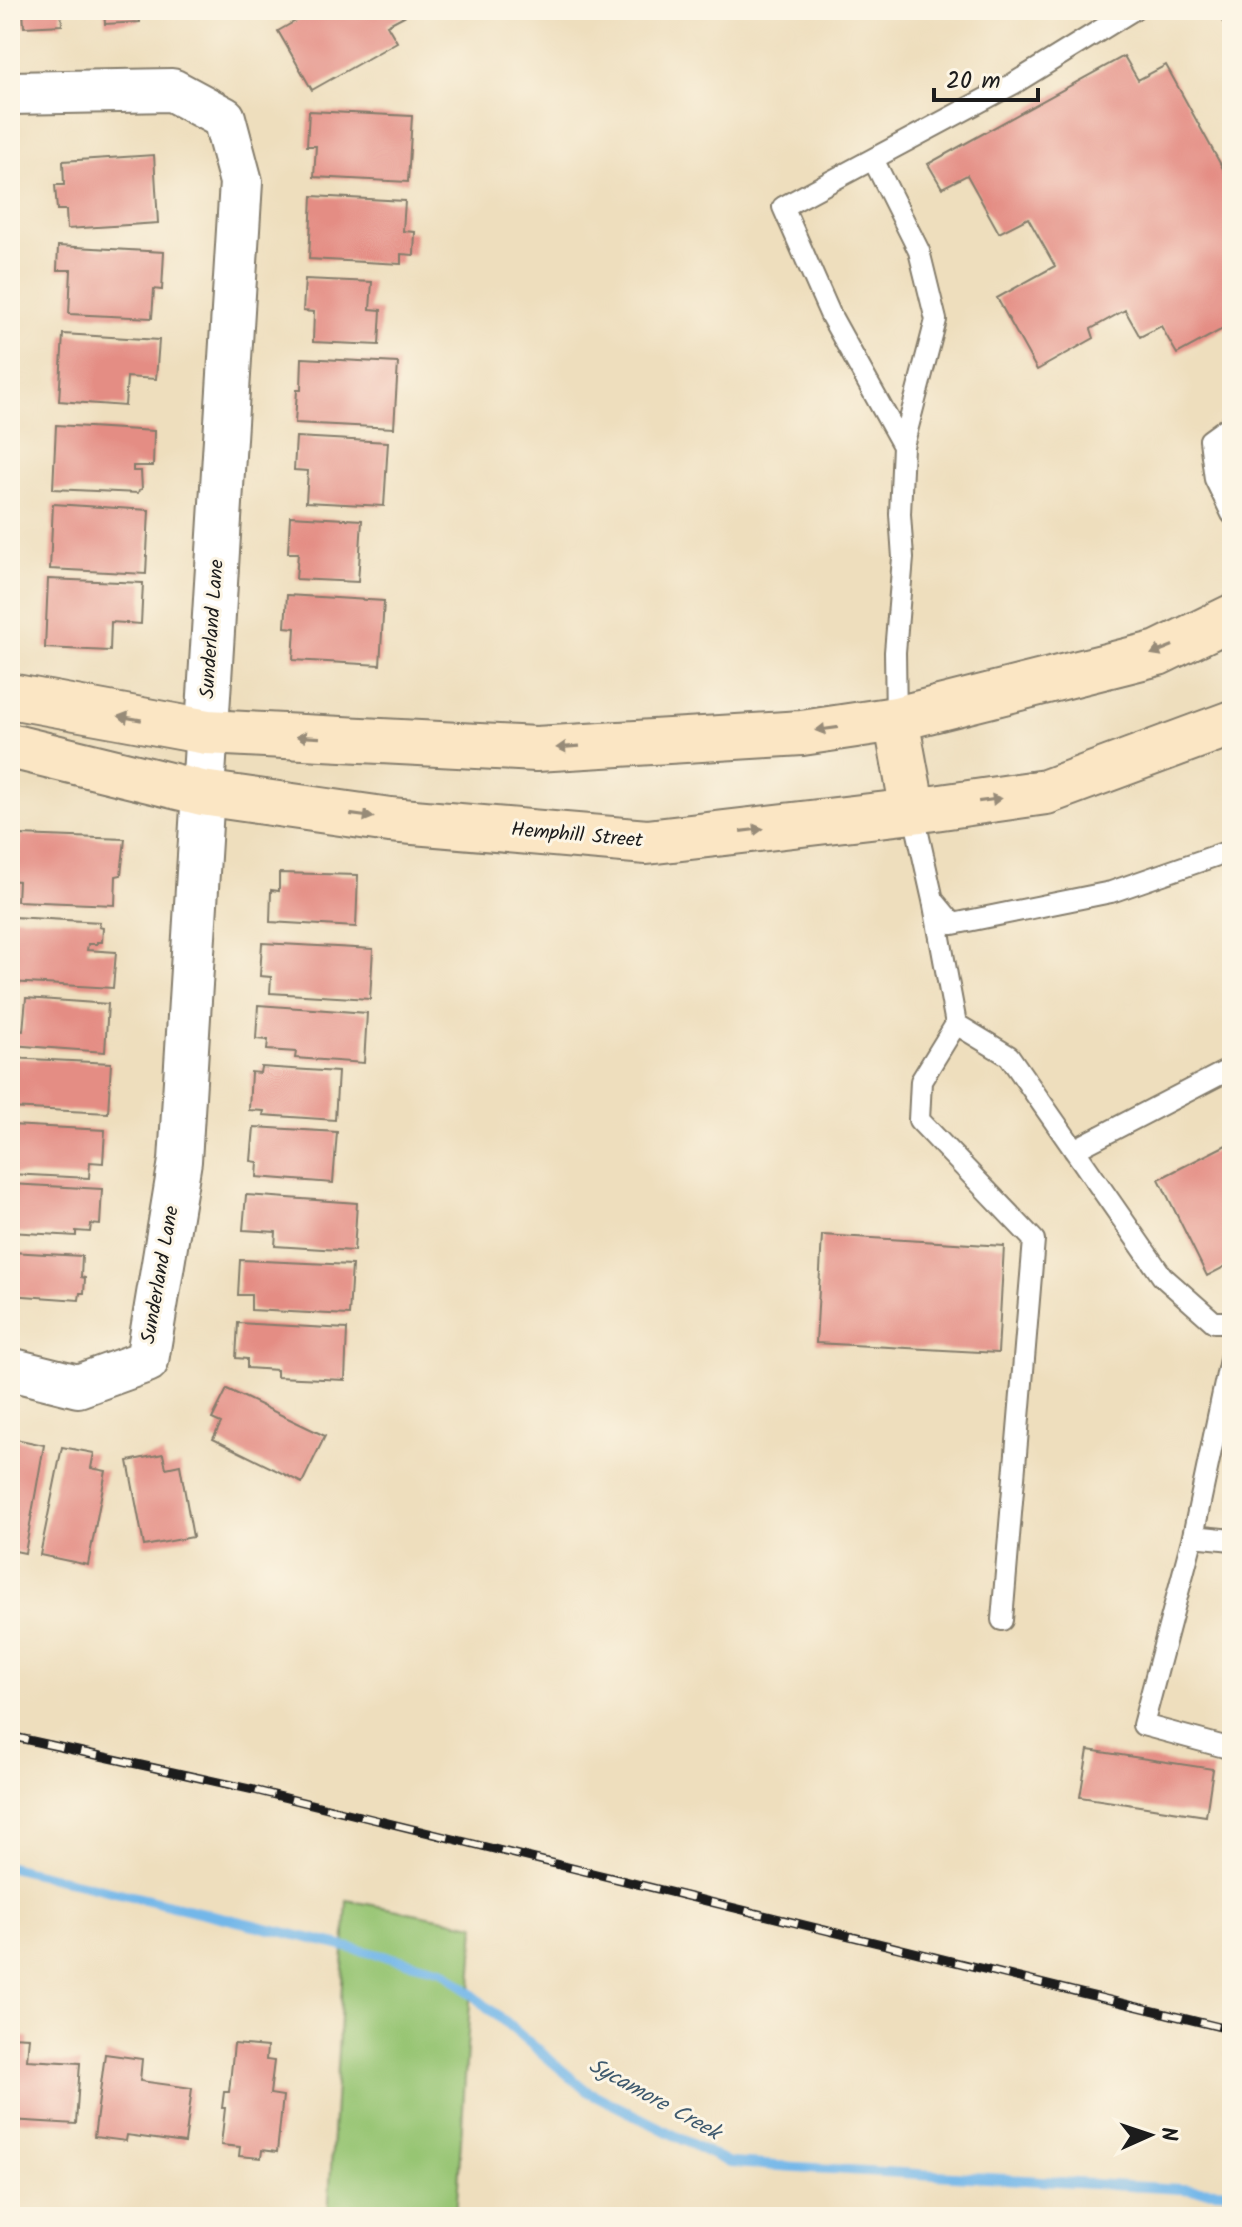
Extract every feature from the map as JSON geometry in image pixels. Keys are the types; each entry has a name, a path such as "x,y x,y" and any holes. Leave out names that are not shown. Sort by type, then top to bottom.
{"street":[{"name":"Sunderland Lane","path":"10,93 172,90 224,118 241,182 180,1161 147,1361 78,1386 10,1369"},
{"path":"10,696 207,732 536,749 802,733 896,719 1158,653 1232,617"},
{"path":"896,719 913,811"},
{"name":"Hemphill Street","path":"10,746 202,793 390,820 647,842 1046,792 1232,723"}],"lane":[{"path":"903,446 831,316 783,207 1013,84 1133,10"},
{"path":"1228,10 1232,16"},
{"path":"873,159 919,251 936,320 903,446 900,514 903,558 895,652 896,719"},
{"path":"1232,424 1210,440 1215,479 1232,514"},
{"path":"913,811 956,1024 921,1081 919,1120 1034,1240 1002,1620"},
{"path":"933,900 953,924 1111,892 1232,850"},
{"path":"956,1024 1009,1056 1162,1276 1214,1322 1232,1322"},
{"path":"1074,1150 1232,1068"},
{"path":"1232,1350 1193,1536 1143,1725 1232,1749"},
{"path":"1193,1536 1232,1540"}],"green space":[{"path":"347,1900 475,1925 456,2217 328,2217"}],"building":[{"path":"23,10 61,10 62,25 24,27"},
{"path":"104,10 139,10 140,22 105,24"},
{"path":"315,10 404,10 406,15 387,25 397,42 312,90 278,31"},
{"path":"1124,56 1138,80 1166,65 1232,185 1232,324 1177,354 1161,326 1140,337 1125,310 1091,329 1094,338 1037,370 997,298 1055,266 1028,218 999,233 967,175 942,188 928,164"},
{"path":"309,111 412,116 408,182 314,177 316,146 307,146"},
{"path":"154,155 158,223 67,229 66,210 57,210 55,185 64,185 63,161"},
{"path":"312,196 405,201 403,231 415,232 414,255 401,254 401,264 309,259"},
{"path":"58,246 164,252 162,290 154,289 152,318 69,314 71,270 57,270"},
{"path":"305,279 372,282 370,309 381,310 379,345 313,342 314,312 303,311"},
{"path":"63,334 159,340 156,379 127,377 125,406 59,401"},
{"path":"302,358 398,363 394,428 295,423 297,390 301,390"},
{"path":"56,425 154,431 153,466 133,466 133,471 141,471 142,489 138,493 53,489"},
{"path":"296,437 388,442 384,506 306,502 308,471 294,470"},
{"path":"53,504 149,510 146,574 50,569"},
{"path":"290,516 362,520 358,582 296,579 298,553 288,553"},
{"path":"48,579 143,583 141,624 111,622 110,651 45,648"},
{"path":"287,595 384,601 380,665 293,660 295,628 285,627"},
{"path":"20,835 125,839 121,875 116,876 115,905 17,901 18,881 10,880 10,856 19,857"},
{"path":"279,873 358,875 356,927 270,922 271,890 279,891"},
{"path":"13,917 100,922 102,942 88,944 87,950 116,952 113,988 10,982"},
{"path":"262,943 373,949 370,999 270,993 271,977 260,976"},
{"path":"26,998 108,1004 105,1052 11,1045 12,1030 23,1031"},
{"path":"258,1005 367,1013 364,1063 295,1058 296,1052 267,1050 268,1040 256,1039"},
{"path":"10,1058 111,1063 108,1113 10,1108"},
{"path":"261,1067 338,1072 335,1120 263,1115 264,1111 249,1110 251,1072 260,1073"},
{"path":"10,1125 105,1130 103,1163 90,1162 89,1178 10,1174"},
{"path":"254,1127 337,1132 333,1183 257,1177 258,1162 251,1161"},
{"path":"1232,1142 1232,1263 1207,1276 1159,1179"},
{"path":"10,1184 102,1189 100,1225 91,1224 90,1232 76,1231 76,1236 10,1232"},
{"path":"246,1195 357,1203 354,1251 275,1246 276,1232 243,1230"},
{"path":"822,1235 1004,1246 998,1353 816,1343"},
{"path":"10,1252 82,1256 84,1293 80,1293 79,1300 10,1295"},
{"path":"240,1260 352,1265 349,1315 251,1310 251,1295 238,1295"},
{"path":"238,1323 347,1329 345,1380 277,1377 277,1370 247,1368 247,1359 236,1358"},
{"path":"227,1389 325,1436 302,1483 213,1439 221,1423 212,1419"},
{"path":"11,1438 44,1445 25,1553 10,1550"},
{"path":"62,1447 94,1453 91,1468 106,1471 88,1565 40,1555"},
{"path":"163,1454 166,1468 180,1465 193,1537 144,1546 128,1461"},
{"path":"1088,1750 1213,1769 1206,1816 1080,1797"},
{"path":"10,2036 29,2037 27,2060 80,2063 76,2124 10,2120"},
{"path":"234,2044 267,2047 266,2060 274,2061 270,2094 283,2096 277,2152 262,2150 261,2158 239,2156 240,2147 221,2145 224,2092 229,2092"},
{"path":"105,2054 142,2059 140,2081 192,2088 185,2143 127,2135 126,2141 94,2137"}],"waterway":[{"name":"Sycamore Creek","path":"10,1867 443,1970 587,2091 729,2163 1232,2192"}],"railway":[{"path":"10,1736 254,1790 1232,2030"}]}
